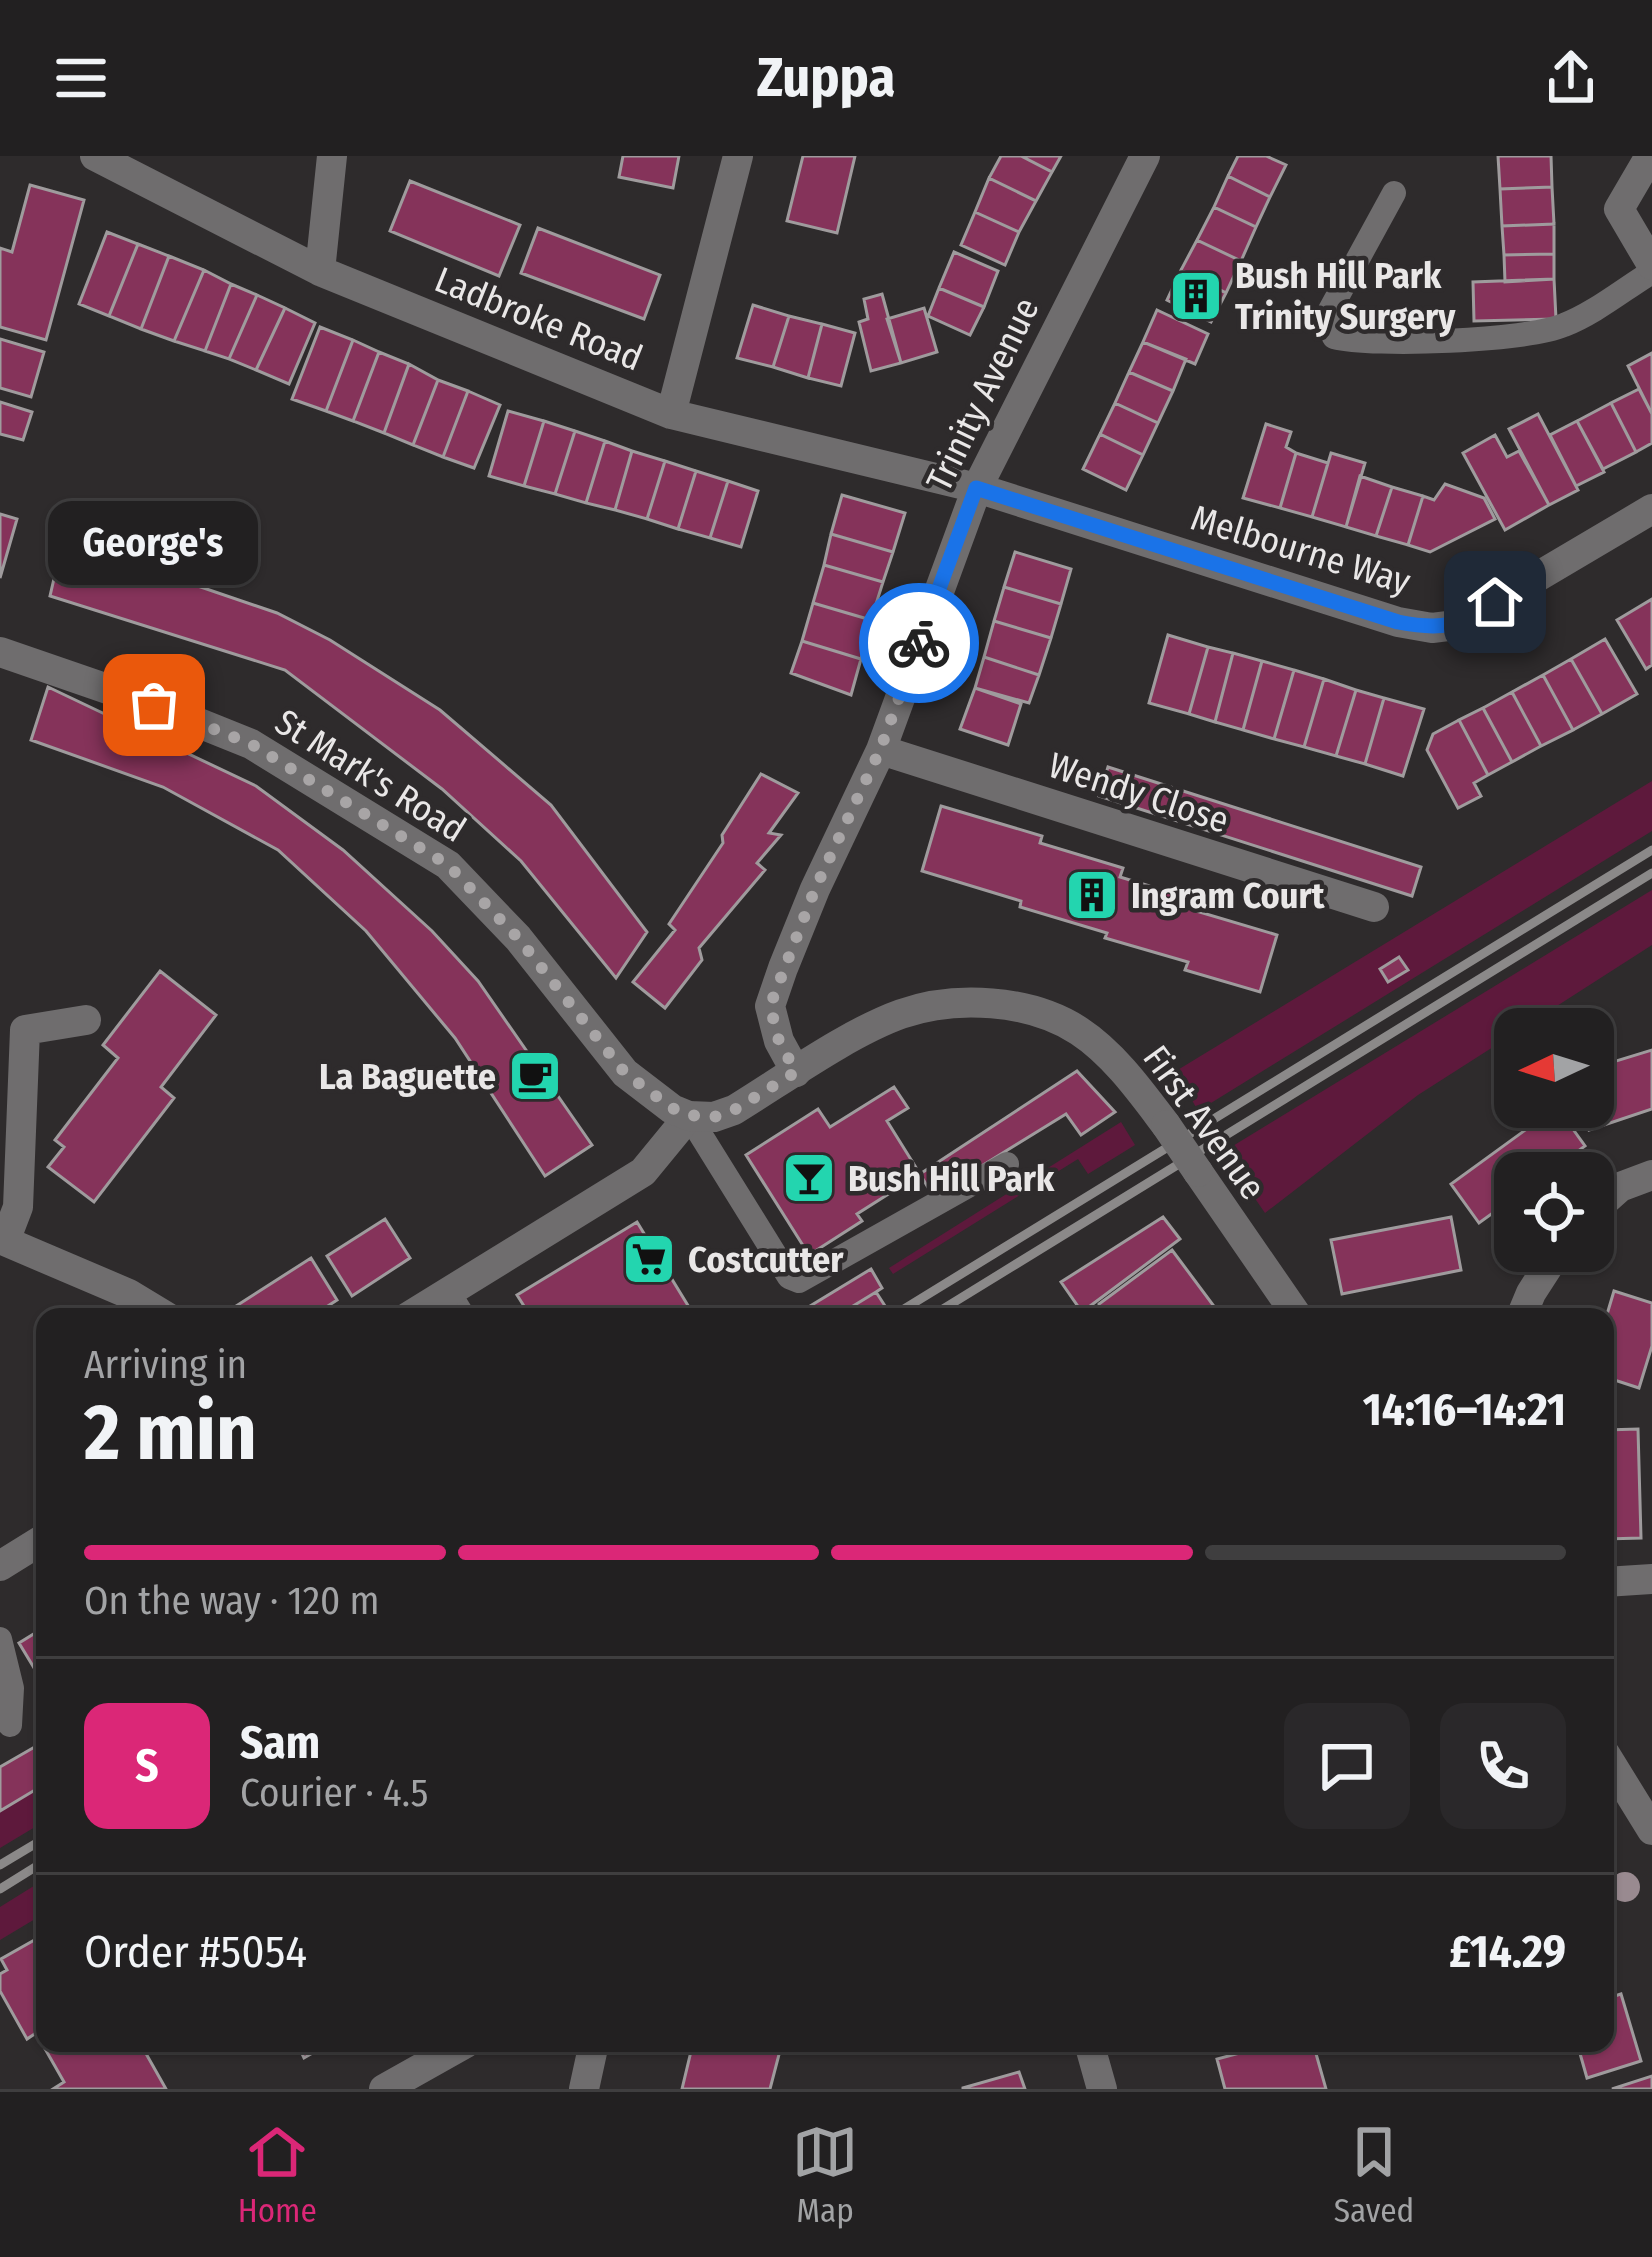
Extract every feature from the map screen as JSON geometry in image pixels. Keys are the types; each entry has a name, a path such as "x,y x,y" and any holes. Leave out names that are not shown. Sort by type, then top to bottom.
{"street":[{"name":"Ladbroke Road","path":"94,156 320,271 671,414 976,488"},
{"path":"320,271 332,156"},
{"path":"671,414 739,156"},
{"name":"Trinity Avenue","path":"796,1072 779,1041 770,1006 815,889 880,750 976,488 1145,156"},
{"path":"1650,156 1619,209 1652,268"},
{"name":"Melbourne Way","path":"976,488 1398,622 1432,628 1456,625 1652,508"},
{"name":"St Mark's Road","path":"0,652 251,744 448,865 518,938 625,1073 689,1115"},
{"name":"Wendy Close","path":"880,750 1374,907"},
{"name":"First Avenue","path":"689,1115 714,1117 734,1110 901,1014 977,1003 1013,1007 1078,1031 1123,1072 1166,1125 1292,1308"},
{"path":"86,1020 25,1030 18,1207 2,1240 152,1308"},
{"path":"457,1305 643,1172 689,1115"},
{"path":"1614,1191 1652,1175"},
{"path":"1525,1308 1544,1272"},
{"path":"0,1566 36,1544"},
{"path":"1614,1581 1652,1579"},
{"path":"1614,1769 1652,1830"},
{"path":"384,2089 450,2052"},
{"path":"584,2089 592,2052"},
{"path":"1092,2052 1102,2089"}],"lane":[{"path":"1394,193 1330,310 1328,326 1334,337 1352,341 1563,326 1652,268"},
{"path":"689,1115 789,1277 799,1281 1007,1164"},
{"path":"0,1639 12,1688 10,1725"}],"shaded area":[{"path":"1652,781 1652,831 1198,1111 1176,1071"},
{"path":"1652,890 1652,945 1554,1008 1494,1008 1494,1046 1418,1095 1265,1213 1223,1152"},
{"path":"1121,1122 1135,1145 1088,1174 1078,1159 893,1274 889,1268"},
{"path":"36,1789 36,1826 0,1848 0,1811"},
{"path":"36,1885 36,1918 0,1940 0,1907"}],"building":[{"path":"623,156 679,156 673,188 619,177"},
{"path":"803,156 855,156 837,233 787,221"},
{"path":"1001,156 1021,156 1052,172 1036,201 989,178"},
{"path":"1021,156 1061,156 1052,172"},
{"path":"1238,156 1266,156 1286,165 1270,197 1228,176"},
{"path":"1498,156 1551,156 1552,187 1500,189"},
{"path":"1228,176 1270,197 1256,227 1214,207"},
{"path":"989,178 1036,201 1019,232 975,212"},
{"path":"410,181 520,225 499,276 390,231"},
{"path":"30,185 84,200 46,340 0,327 0,248 12,252"},
{"path":"1552,187 1554,224 1502,226 1500,189"},
{"path":"1214,207 1256,227 1241,261 1197,240"},
{"path":"975,212 1019,232 1005,265 961,245"},
{"path":"1554,224 1554,254 1504,255 1502,226"},
{"path":"538,228 660,275 644,319 521,273"},
{"path":"107,232 138,244 109,316 79,304"},
{"path":"1197,240 1241,261 1226,293 1181,270"},
{"path":"138,244 169,256 141,329 109,316"},
{"path":"954,252 998,271 984,307 939,288"},
{"path":"1554,254 1554,279 1505,282 1504,255"},
{"path":"169,256 204,270 174,341 141,329"},
{"path":"204,270 231,284 205,351 174,341"},
{"name":"Bush Hill Park Trinity Surgery","path":"1181,270 1226,293 1211,322 1167,300"},
{"path":"1554,279 1556,319 1474,321 1473,282"},
{"path":"231,284 257,295 229,359 205,351"},
{"path":"939,288 984,307 970,335 928,316"},
{"path":"882,294 901,363 871,371 859,322 868,319 864,299"},
{"path":"257,295 285,308 256,370 229,359"},
{"path":"753,305 789,316 773,367 737,358"},
{"path":"285,308 315,323 289,384 256,370"},
{"path":"924,308 937,352 901,363 887,319"},
{"path":"1157,310 1208,334 1195,364 1143,342"},
{"path":"789,316 822,324 808,378 773,367"},
{"path":"822,324 855,333 841,386 808,378"},
{"path":"320,327 353,340 326,411 292,399"},
{"path":"0,339 44,352 31,397 0,388"},
{"path":"353,340 379,352 353,421 326,411"},
{"path":"1143,342 1186,359 1173,391 1129,372"},
{"path":"379,352 409,364 384,433 353,421"},
{"path":"1652,353 1652,414 1628,366"},
{"path":"409,364 438,380 413,445 384,433"},
{"path":"1129,372 1173,391 1158,423 1115,403"},
{"path":"438,380 468,391 443,457 413,445"},
{"path":"1639,389 1652,414 1652,443 1636,452 1611,403"},
{"path":"468,391 500,405 474,468 443,457"},
{"path":"0,402 32,412 23,440 0,434"},
{"path":"1115,403 1158,423 1143,455 1100,434"},
{"path":"1611,403 1636,452 1603,469 1577,421"},
{"path":"508,411 544,421 524,486 489,476"},
{"path":"1538,414 1578,490 1549,505 1509,429"},
{"path":"544,421 575,431 555,494 524,486"},
{"path":"1577,421 1604,472 1576,486 1550,435"},
{"path":"1266,424 1291,432 1286,447 1296,453 1280,508 1243,498"},
{"path":"575,431 605,441 586,503 555,494"},
{"path":"1100,434 1143,455 1126,490 1083,469"},
{"path":"1495,435 1507,457 1519,451 1549,505 1505,530 1463,453"},
{"path":"605,441 632,451 615,510 586,503"},
{"path":"632,451 665,461 647,519 615,510"},
{"path":"1296,453 1328,463 1312,517 1280,508"},
{"path":"1331,453 1365,463 1346,527 1312,517"},
{"path":"665,461 696,471 678,529 647,519"},
{"path":"696,471 728,481 710,538 678,529"},
{"path":"1360,476 1392,487 1376,536 1346,527"},
{"path":"728,481 758,491 741,547 710,538"},
{"path":"1445,484 1484,498 1495,519 1430,552 1408,545 1423,496 1434,500"},
{"path":"1392,487 1423,496 1408,545 1376,536"},
{"path":"842,495 905,513 893,552 831,534"},
{"path":"0,514 17,519 0,578"},
{"path":"831,534 893,552 883,582 824,565"},
{"path":"63,540 277,613 330,640 440,710 551,805 647,932 616,978 521,861 442,789 285,670 50,596"},
{"path":"1015,552 1071,569 1061,604 1004,587"},
{"path":"824,565 883,582 871,620 813,603"},
{"path":"1004,587 1061,604 1051,638 994,621"},
{"path":"1652,599 1652,665 1646,669 1617,620"},
{"path":"813,603 871,620 861,659 802,641"},
{"path":"994,621 1051,638 1039,675 984,657"},
{"path":"1168,635 1208,647 1189,714 1149,703"},
{"path":"1605,639 1637,694 1602,714 1571,659"},
{"path":"802,641 861,659 851,695 791,673"},
{"path":"1208,647 1233,653 1215,722 1189,714"},
{"path":"1233,653 1262,661 1243,730 1215,722"},
{"path":"984,657 1039,675 1029,703 975,688"},
{"path":"1571,659 1602,714 1573,730 1543,675"},
{"path":"1262,661 1294,670 1274,739 1243,730"},
{"path":"1294,670 1324,679 1304,747 1274,739"},
{"path":"1543,675 1573,730 1541,746 1512,692"},
{"path":"1324,679 1356,690 1336,756 1304,747"},
{"path":"48,687 256,786 343,850 432,931 478,981 592,1145 545,1176 455,1038 366,931 278,850 163,787 31,740"},
{"path":"975,688 1021,704 1008,745 960,729"},
{"path":"1356,690 1384,698 1365,764 1336,756"},
{"path":"1512,692 1541,746 1512,762 1483,708"},
{"path":"1384,698 1424,709 1403,776 1365,764"},
{"path":"1483,708 1512,762 1488,775 1459,720"},
{"path":"1459,720 1488,775 1474,783 1481,796 1458,808 1427,750 1433,734"},
{"path":"1108,767 1421,867 1412,896 1099,796"},
{"path":"761,774 798,793 769,833 781,835 757,863 765,870 699,948 702,960 665,1008 633,982 675,930 669,924 723,843 722,835"},
{"name":"Ingram Court","path":"941,806 1042,836 1040,843 1123,868 1120,877 1199,901 1196,911 1277,935 1260,992 1185,970 1188,962 1020,907 1021,901 922,871"},
{"path":"1399,957 1408,970 1388,982 1380,969"},
{"path":"160,971 216,1015 161,1087 174,1098 94,1202 48,1167 64,1147 55,1140 118,1058 103,1045"},
{"path":"1652,1050 1652,1109 1614,1122 1614,1062"},
{"path":"1077,1071 1115,1112 1081,1135 1066,1114 933,1196 920,1174"},
{"path":"894,1087 908,1108 887,1121 920,1174 857,1214 862,1221 809,1255 746,1155 818,1109 830,1127"},
{"path":"1528,1128 1572,1128 1585,1146 1577,1152 1495,1152"},
{"path":"1494,1153 1494,1212 1479,1223 1451,1184"},
{"path":"1163,1217 1180,1239 1087,1308 1079,1308 1061,1282"},
{"path":"1451,1217 1461,1270 1342,1294 1331,1240"},
{"path":"385,1219 410,1258 352,1296 327,1256"},
{"path":"637,1222 690,1308 525,1308 517,1295"},
{"path":"1172,1250 1215,1308 1099,1308"},
{"path":"311,1258 337,1300 325,1308 233,1308"},
{"path":"871,1269 882,1288 850,1308 807,1308"},
{"path":"1614,1291 1652,1303 1652,1346 1639,1388 1614,1380 1614,1308 1609,1308"},
{"path":"876,1292 886,1308 850,1308"},
{"path":"1638,1429 1641,1538 1614,1539 1614,1430"},
{"path":"36,1633 36,1671 19,1643"},
{"path":"36,1746 36,1789 0,1811 0,1767"},
{"path":"36,1939 36,2033 27,2039 0,1991 0,1974 7,1970 1,1959"},
{"path":"1621,1994 1641,2061 1587,2078 1580,2052 1614,2052 1614,1996"},
{"path":"47,2052 145,2052 166,2089 53,2089 64,2082"},
{"path":"691,2052 780,2052 770,2089 682,2089"},
{"path":"1243,2052 1316,2052 1326,2089 1225,2089 1217,2059"},
{"path":"1019,2072 1025,2089 963,2089 963,2088"},
{"path":"1652,2076 1652,2089 1612,2089"}],"railway":[{"path":"906,1308 1652,850"},
{"path":"945,1308 1652,873"},
{"path":"0,1865 36,1843"},
{"path":"0,1889 36,1867"}],"way so far":[{"path":"154,705 251,744 448,865 518,938 625,1073 672,1108 714,1117 796,1072 779,1041 770,1006 815,889 880,750 919,643"}],"place":[{"name":"Bush Hill Park Trinity Surgery","path":"1196,296"},
{"name":"George's","path":"154,705"},
{"name":"Ingram Court","path":"1092,895"},
{"name":"La Baguette","path":"535,1076"},
{"name":"Bush Hill Park","path":"809,1178"},
{"name":"Costcutter","path":"649,1259"}],"route":[{"path":"919,643 976,488 1398,622 1432,628 1456,625 1495,602"}]}
